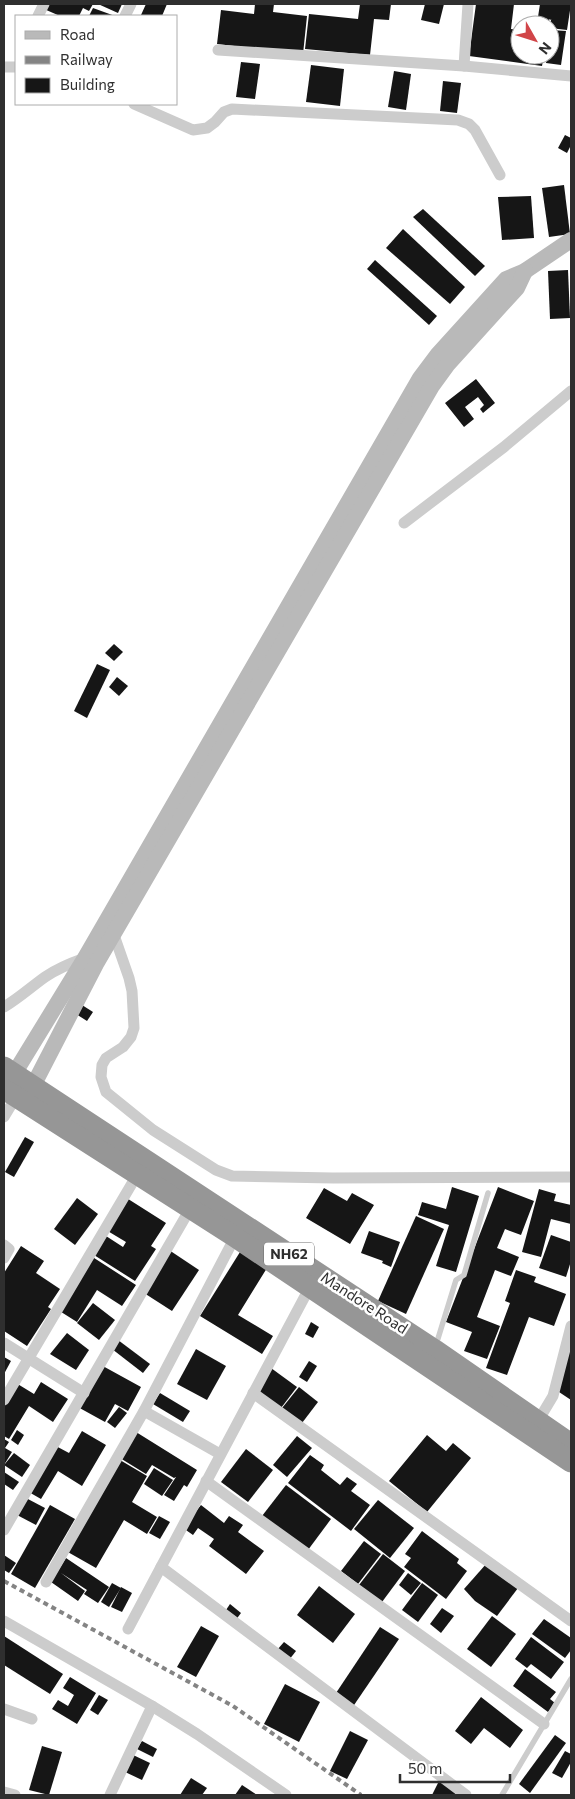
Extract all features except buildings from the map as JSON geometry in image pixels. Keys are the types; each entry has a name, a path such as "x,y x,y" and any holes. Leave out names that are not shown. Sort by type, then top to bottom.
{"highway":[{"name":"Mandore Road","path":"14,1083 137,1175 235,1237 435,1350 571,1444"},
{"name":"Mandore Road","path":"14,1083 313,1280 571,1462"}],"street":[{"path":"464,66 468,4"},
{"path":"218,50 464,66 571,76"},
{"path":"136,105 193,130 211,125 224,112 232,109 458,120 469,124 475,130 500,175"},
{"path":"14,1083 71,996 85,958 426,382 448,364 517,288 525,271 571,240"},
{"path":"4,1117 14,1083 114,935 426,382"},
{"path":"404,523 571,391"},
{"path":"114,935 130,978 134,1028 131,1037 122,1047 106,1058 102,1065 101,1077 106,1092 153,1130 216,1170 232,1176 323,1178 571,1177"},
{"path":"4,1007 18,999 45,977 85,958"},
{"path":"4,1400 137,1175"},
{"path":"4,1530 190,1209"},
{"path":"46,1582 144,1411 235,1237"},
{"path":"4,1245 9,1248 4,1258"},
{"path":"128,1629 313,1280"},
{"path":"538,1421 553,1396 571,1326"},
{"path":"4,1343 84,1393"},
{"path":"253,1393 571,1621"},
{"path":"144,1411 220,1454"},
{"path":"206,1481 544,1724"},
{"path":"160,1567 466,1795"},
{"path":"4,1620 152,1706 286,1795"},
{"path":"110,1795 152,1706"},
{"path":"4,1709 32,1718"},
{"path":"4,1792 15,1795"}],"lane":[{"path":"435,1350 456,1280 464,1275 488,1193"},
{"path":"502,1795 571,1679"}],"railway":[{"path":"4,1581 233,1706 361,1795"}]}
